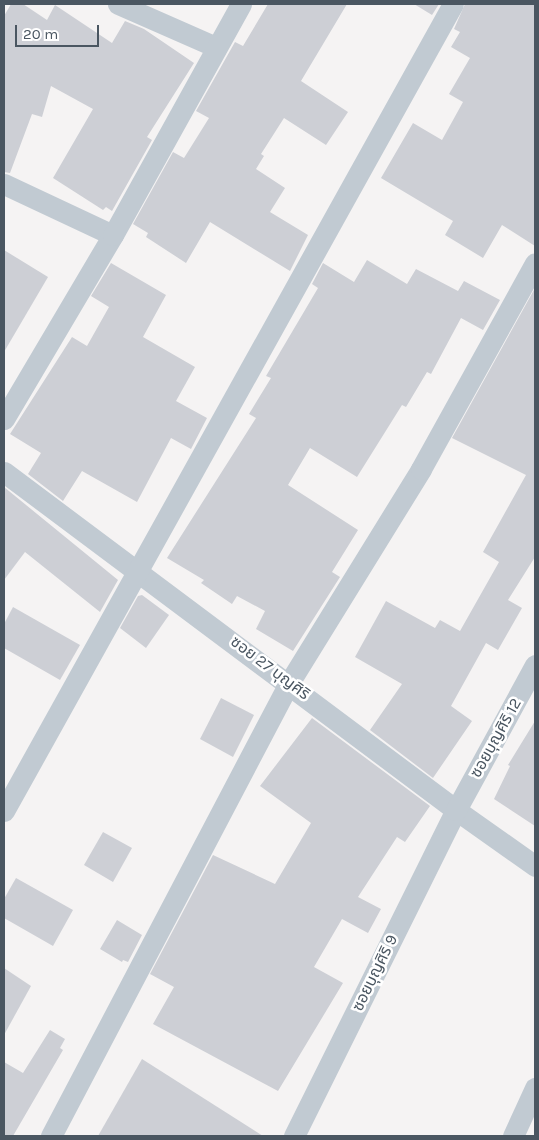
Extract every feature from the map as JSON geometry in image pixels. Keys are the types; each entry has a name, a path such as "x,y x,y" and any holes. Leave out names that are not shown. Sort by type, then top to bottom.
{"street":[{"path":"4,419 113,235 216,46 241,4"},
{"path":"4,811 137,568 453,4"},
{"path":"123,6 216,46"},
{"path":"11,187 113,235"},
{"path":"51,1136 289,683 421,469 535,263"},
{"name":"ซอย 27 บุญศิริ","path":"4,472 137,568 456,810 535,866"},
{"name":"ซอยบุญศิริ 12","path":"456,810 535,665"},
{"name":"ซอยบุญศิริ 9","path":"294,1136 456,810"},
{"path":"512,1136 535,1088"}],"building":[{"path":"11,4 23,4 47,20 55,5 112,43 125,21 144,29 194,63 147,137 152,140 112,211 106,207 103,210 53,178 93,109 51,86 42,117 32,114 10,173 4,172 4,16"},
{"path":"268,4 347,4 301,81 348,112 326,145 284,118 261,154 264,156 256,169 285,188 270,212 308,235 290,271 210,222 186,263 146,237 148,233 133,224 173,152 184,158 209,118 196,111 235,42 243,46"},
{"path":"414,4 439,4 432,15"},
{"path":"465,4 535,4 535,246 502,225 483,258 445,235 453,221 381,178 413,123 442,140 463,102 449,94 470,58 451,47 460,32 454,29"},
{"path":"4,250 48,277 4,352"},
{"path":"367,260 407,284 416,269 458,291 464,281 500,300 483,330 461,318 431,374 427,372 406,407 402,405 357,477 310,448 288,485 358,530 332,572 340,577 293,651 256,629 265,611 237,596 232,604 201,583 204,580 167,558 256,418 249,414 271,378 266,376 318,288 312,284 323,263 354,282"},
{"path":"111,263 166,295 143,337 195,367 176,401 207,418 191,449 171,438 137,502 82,471 63,501 28,474 41,453 10,434 72,337 87,346 109,307 91,296"},
{"path":"535,288 535,557 508,600 522,608 498,650 486,643 451,706 472,721 433,778 370,730 402,684 355,657 386,601 435,628 440,620 460,631 499,562 483,552 526,475 452,438"},
{"path":"4,487 118,580 100,612 25,552 4,580"},
{"path":"142,595 169,615 146,648 120,628 138,596"},
{"path":"13,607 80,645 60,680 4,648 4,624"},
{"path":"221,698 254,715 233,757 200,739"},
{"path":"312,718 430,806 405,842 397,837 358,897 381,909 368,933 342,919 314,967 343,983 278,1091 153,1024 174,987 150,974 213,855 275,884 311,823 260,786"},
{"path":"535,721 535,826 494,799 510,766 508,765"},
{"path":"103,832 132,848 113,882 84,865"},
{"path":"16,878 73,910 53,946 4,918 4,899"},
{"path":"117,920 142,935 128,962 123,960 122,962 100,949"},
{"path":"4,968 31,986 4,1035"},
{"path":"50,1030 65,1039 60,1048 63,1050 13,1136 4,1136 4,1062 23,1073"},
{"path":"142,1059 263,1136 98,1136"}]}
